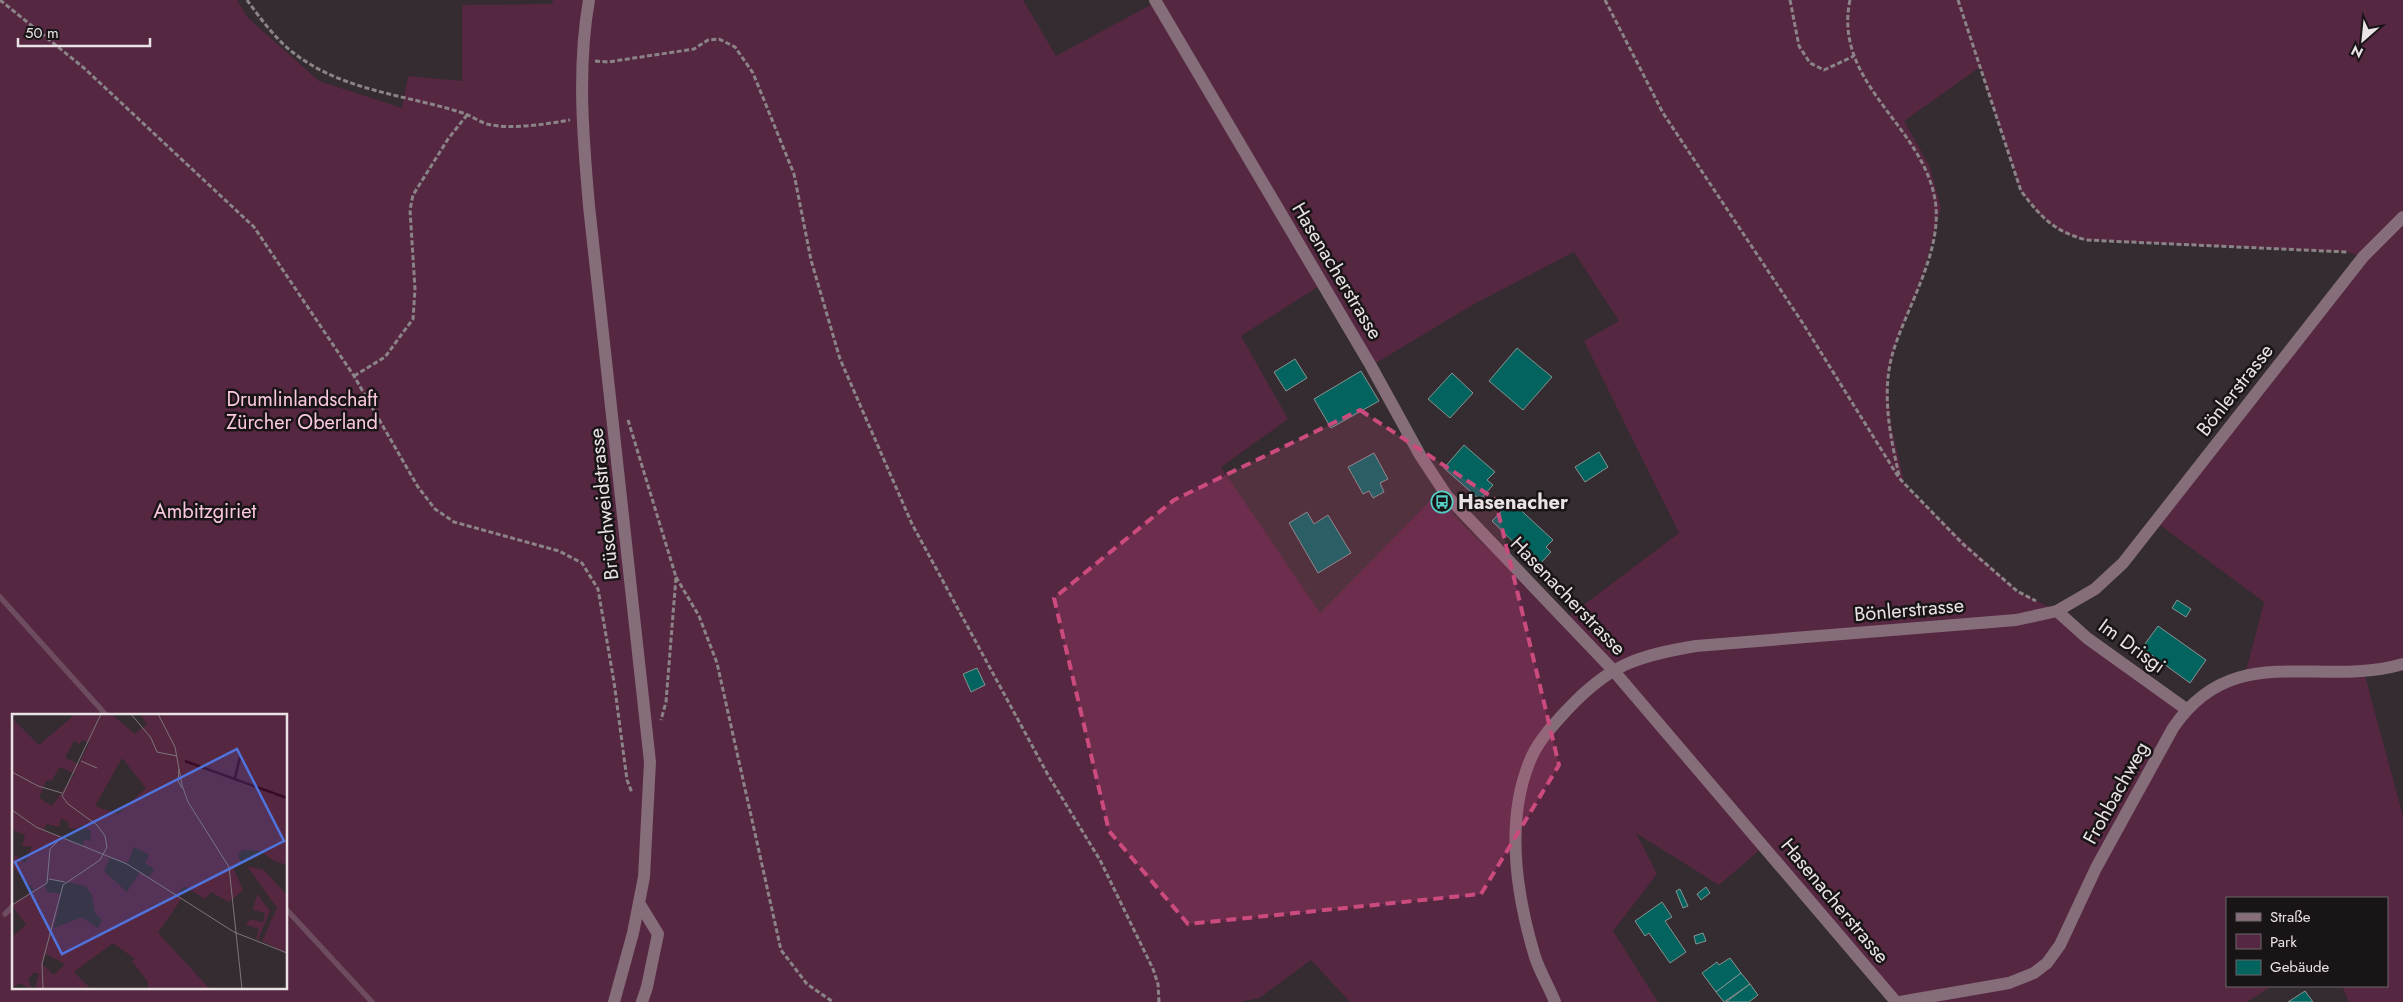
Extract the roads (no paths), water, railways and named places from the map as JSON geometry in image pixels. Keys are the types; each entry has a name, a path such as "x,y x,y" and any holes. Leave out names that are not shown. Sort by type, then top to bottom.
{"street":[{"name":"Brüschweidstrasse","path":"590,0 582,60 582,118 589,206 612,399 650,762 644,877 633,933 614,1002"},
{"name":"Hasenacherstrasse","path":"1155,0 1371,366 1420,455 1447,496 1613,670 1898,1002"},
{"name":"Bönlerstrasse","path":"1555,1002 1536,958 1519,887 1515,827 1520,790 1532,755 1550,728 1585,691 1613,670 1634,660 1666,651 1696,646 2016,620 2057,611 2095,590 2123,563 2363,257 2403,217"},
{"name":"Im Drisgi","path":"2057,611 2087,638 2186,710"},
{"name":"Frohbachweg","path":"1898,1002 2009,983 2034,973 2047,963 2060,945 2096,868 2186,710 2208,692 2227,681 2245,674 2268,672 2364,672 2403,664"},
{"path":"639,903 658,934 642,1002"}],"waterway":[{"path":"0,597 105,714"},
{"path":"5,914 12,907"},
{"path":"288,911 372,1002"}],"place":[{"name":"Hasenacher","path":"1442,502"}],"park label":[{"name":"Drumlinlandschaft Zürcher Oberland","path":"302,410"},
{"name":"Ambitzgiriet","path":"205,511"}]}
